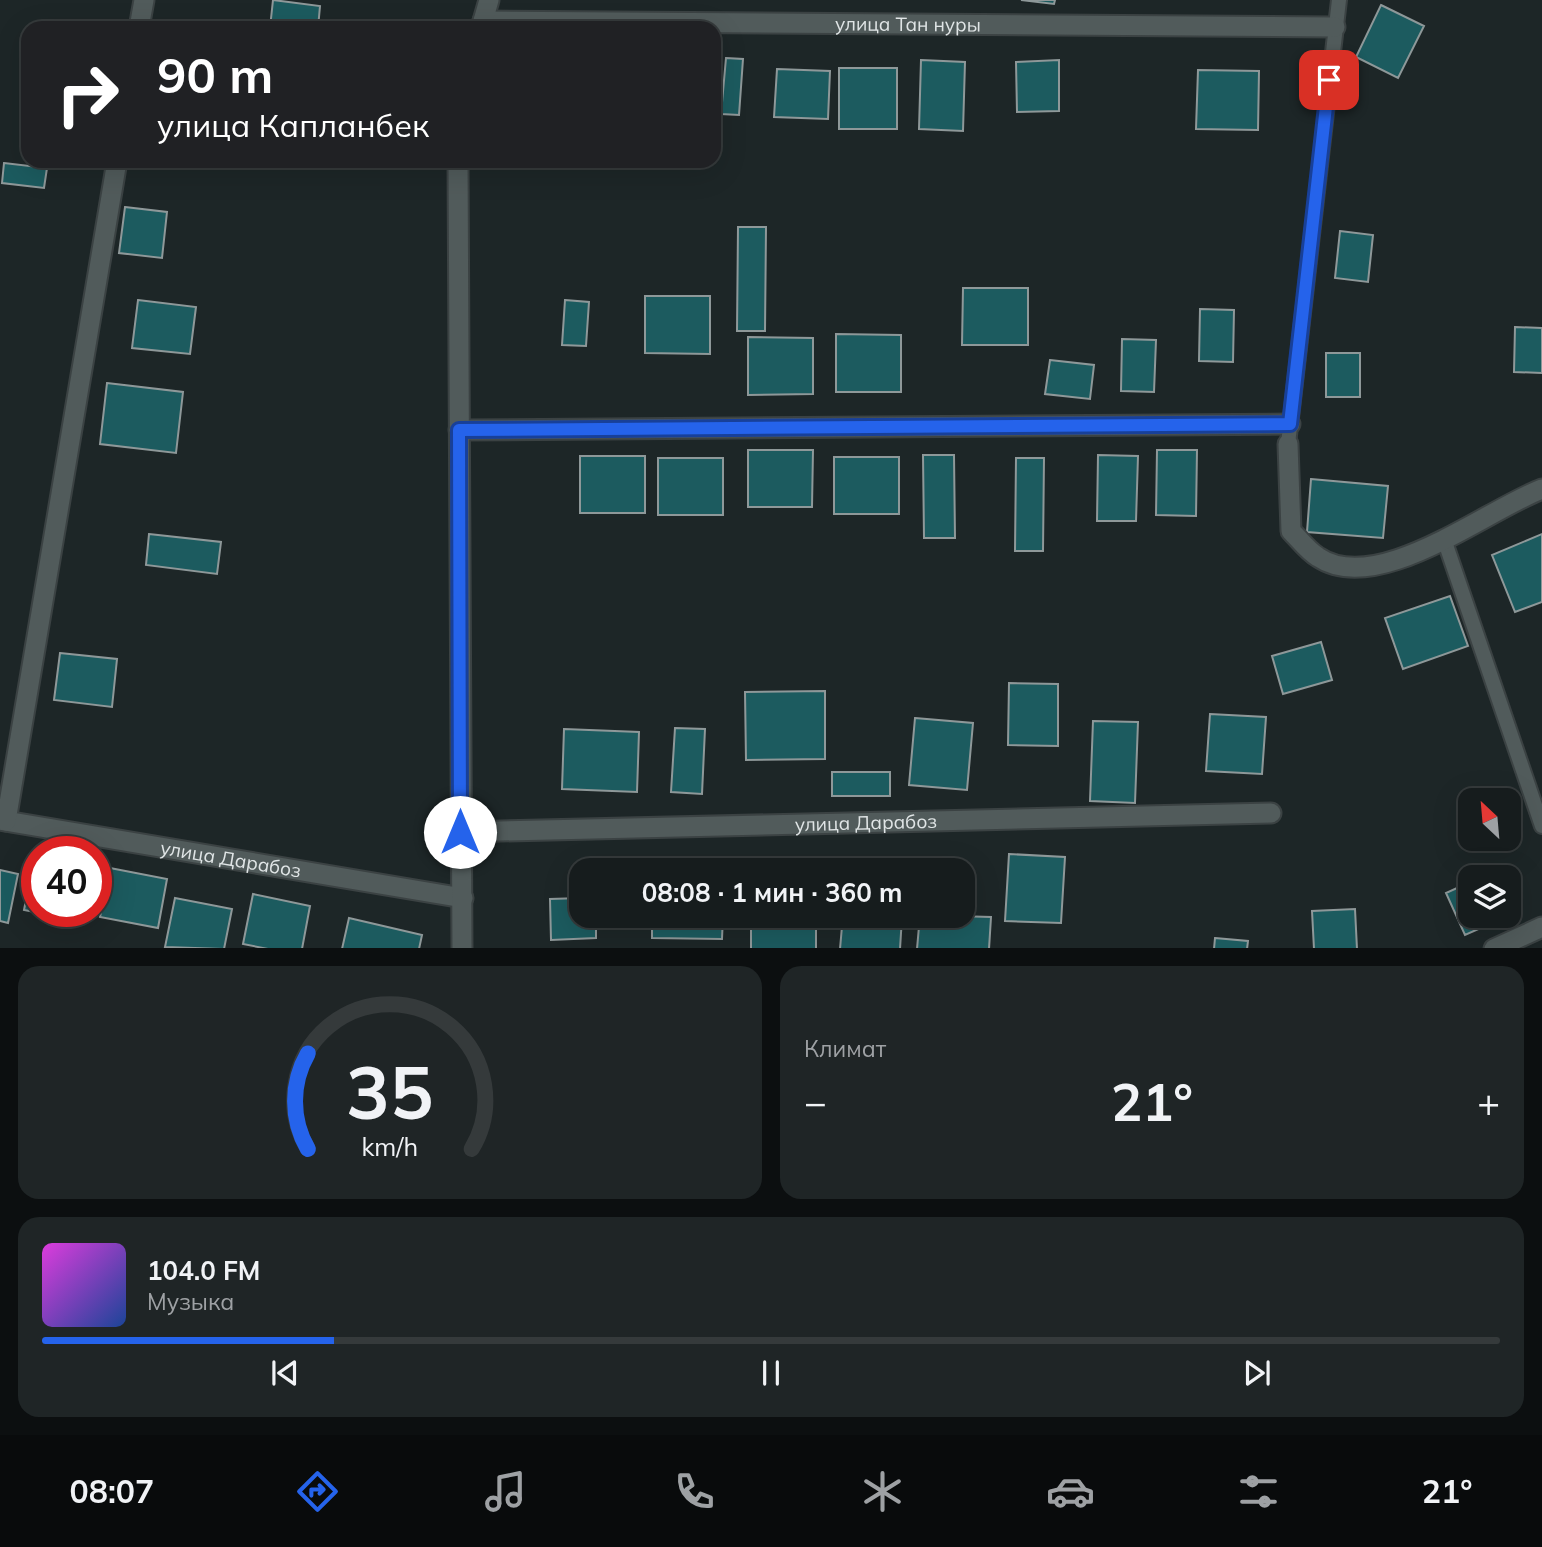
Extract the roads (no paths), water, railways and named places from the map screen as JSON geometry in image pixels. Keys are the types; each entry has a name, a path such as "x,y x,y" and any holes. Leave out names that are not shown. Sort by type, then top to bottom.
{"street":[{"path":"140,21 144,0"},
{"path":"483,21 489,0"},
{"name":"улица Тан нуры","path":"721,25 1335,27"},
{"path":"3,821 116,168"},
{"path":"458,168 462,948"},
{"path":"459,430 1290,424"},
{"path":"1288,444 1291,531 1319,558 1359,569 1445,542 1542,489"},
{"name":"улица Дарабоз","path":"460,832 1271,813"},
{"name":"улица Дарабоз","path":"3,821 463,898"},
{"path":"1494,948 1542,927"}],"lane":[{"path":"1288,444 1339,0"},
{"path":"1445,542 1542,826"}]}
